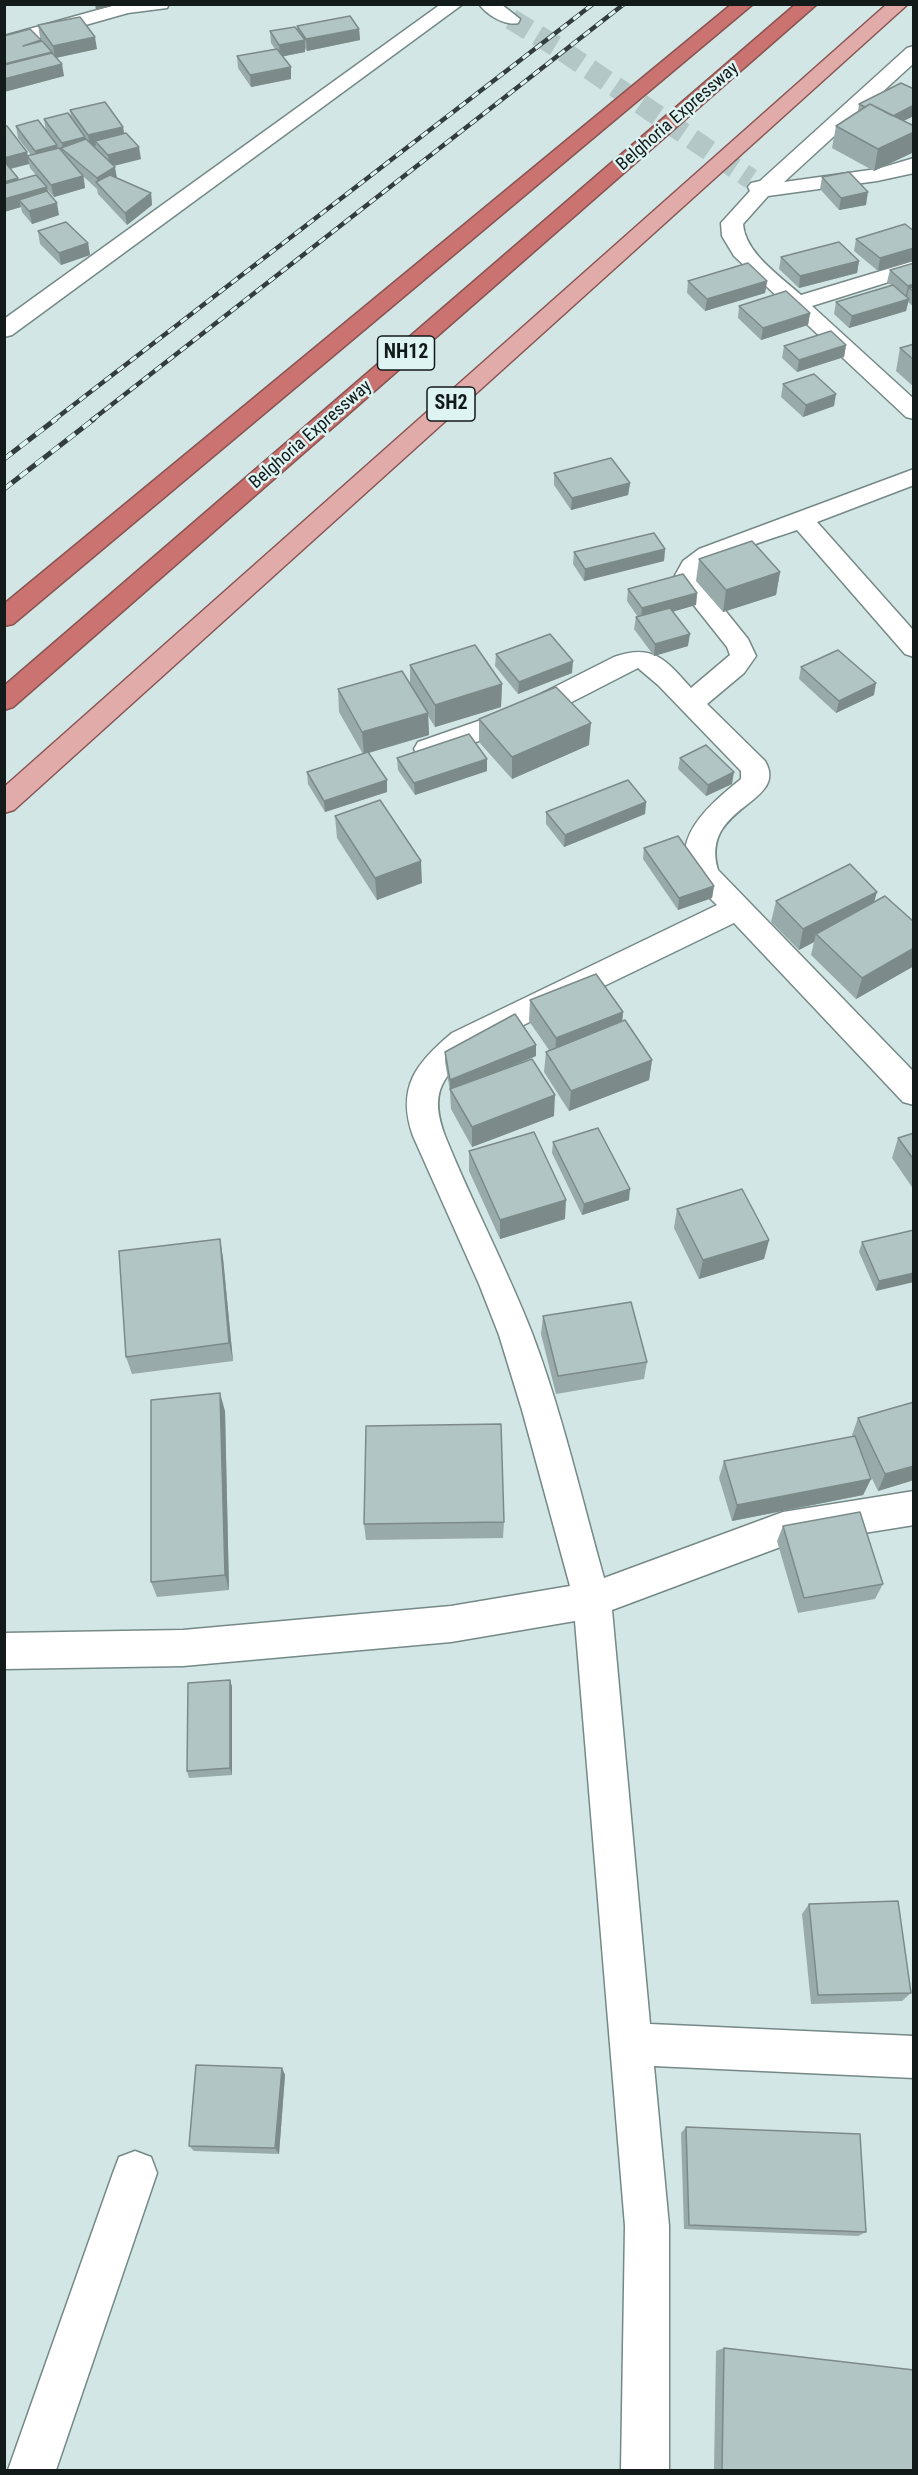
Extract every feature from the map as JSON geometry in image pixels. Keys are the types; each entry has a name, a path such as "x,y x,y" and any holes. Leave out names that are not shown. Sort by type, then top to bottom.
{"highway":[{"name":"NH12","path":"4,618 744,4"},
{"name":"Belghoria Expressway","path":"4,701 808,4"}],"main road":[{"name":"SH2","path":"4,803 899,4"}],"street":[{"path":"4,42 128,8 160,4"},
{"path":"4,330 453,4"},
{"path":"488,4 511,19"},
{"path":"914,52 756,185 732,223 733,236 742,251 914,412"},
{"path":"756,185 877,175 905,169 914,164"},
{"path":"796,304 914,267"},
{"path":"690,703 735,667 743,656 739,645 686,579 692,567 708,555 914,477"},
{"path":"801,519 914,648"},
{"path":"406,756 517,718 623,663 642,660 654,666 755,768 755,783 706,826 698,858 705,874 914,1093"},
{"path":"645,2470 647,2226 592,1599 563,1502 546,1429 502,1301 439,1159 422,1111 422,1088 436,1065 464,1041 738,908"},
{"path":"4,1651 183,1648 452,1624 592,1599 783,1529 914,1508"},
{"path":"631,2044 914,2057"},
{"path":"32,2470 135,2173"}],"building":[{"path":"350,16 359,29 306,39 297,26"},
{"path":"80,17 95,37 53,46 38,25"},
{"path":"295,27 305,40 279,45 270,31"},
{"path":"30,29 41,40 23,46 42,41 52,52 4,64 4,36"},
{"path":"277,49 291,67 250,75 237,56"},
{"path":"52,53 62,64 4,79 4,65"},
{"path":"901,83 914,89 914,105 893,116 870,104 865,107 859,104"},
{"path":"105,102 123,127 88,135 70,110"},
{"path":"870,104 914,126 914,132 878,149 836,126"},
{"path":"68,113 85,137 62,143 44,119"},
{"path":"38,120 57,145 35,151 16,126"},
{"path":"4,126 7,126 27,152 4,158"},
{"path":"126,133 139,147 108,155 95,141"},
{"path":"86,139 115,167 97,178 61,148"},
{"path":"59,148 83,176 51,185 27,156"},
{"path":"4,161 18,178 4,182"},
{"path":"849,172 868,192 841,198 822,177"},
{"path":"36,175 47,187 4,199 4,184"},
{"path":"110,175 151,193 125,213 96,182"},
{"path":"47,191 57,203 29,211 19,200"},
{"path":"66,222 88,243 59,253 38,231"},
{"path":"905,224 914,231 914,248 880,258 856,239"},
{"path":"839,242 859,261 800,276 781,257"},
{"path":"748,263 767,281 707,299 688,281"},
{"path":"914,263 914,284 908,286 890,270"},
{"path":"893,285 909,299 852,316 836,302"},
{"path":"786,291 810,313 763,328 739,306"},
{"path":"831,331 846,345 799,360 784,346"},
{"path":"914,344 914,360 900,348"},
{"path":"814,374 836,394 806,405 783,384"},
{"path":"611,458 630,483 572,498 554,473"},
{"path":"654,533 665,549 585,569 574,552"},
{"path":"752,541 780,572 726,590 699,559"},
{"path":"683,574 697,593 642,608 628,589"},
{"path":"670,608 690,634 655,644 636,617"},
{"path":"550,634 573,661 519,682 496,654"},
{"path":"475,645 502,684 435,705 410,665"},
{"path":"838,650 876,683 839,701 801,667"},
{"path":"402,671 428,713 362,732 338,689"},
{"path":"556,687 591,723 512,757 479,719"},
{"path":"469,734 487,759 414,783 397,758"},
{"path":"706,745 734,772 708,785 680,758"},
{"path":"368,752 387,780 324,801 307,772"},
{"path":"628,780 646,802 565,835 546,812"},
{"path":"380,800 421,861 375,878 335,816"},
{"path":"678,836 714,886 679,898 644,848"},
{"path":"850,864 877,892 803,929 776,901"},
{"path":"885,896 914,922 914,948 862,978 816,934"},
{"path":"596,974 623,1012 556,1038 530,1000"},
{"path":"515,1014 536,1045 450,1080 445,1052"},
{"path":"625,1020 652,1060 571,1091 546,1052"},
{"path":"532,1059 555,1095 472,1127 450,1089"},
{"path":"598,1128 630,1189 584,1204 553,1142"},
{"path":"534,1132 566,1200 500,1220 469,1151"},
{"path":"914,1133 914,1160 898,1138"},
{"path":"742,1189 769,1240 703,1260 677,1209"},
{"path":"914,1230 914,1273 879,1281 862,1242"},
{"path":"220,1239 229,1343 126,1357 119,1251"},
{"path":"631,1302 647,1362 558,1376 543,1316"},
{"path":"220,1393 225,1575 151,1582 151,1400"},
{"path":"914,1402 914,1466 885,1474 858,1418"},
{"path":"501,1424 504,1522 364,1524 366,1426"},
{"path":"855,1436 871,1479 737,1505 724,1461"},
{"path":"860,1512 883,1584 804,1598 783,1526"},
{"path":"230,1680 230,1768 187,1771 188,1683"},
{"path":"898,1901 911,1993 818,1995 809,1904"},
{"path":"196,2065 282,2068 275,2148 189,2146"},
{"path":"686,2127 860,2134 866,2232 689,2225"},
{"path":"724,2348 914,2370 914,2470 722,2470"}],"tunnel":[{"path":"511,19 557,47 751,179"}],"railway":[{"path":"54,420 593,4"},
{"path":"92,420 624,4"},
{"path":"4,459 56,419"},
{"path":"4,489 94,419"}]}
